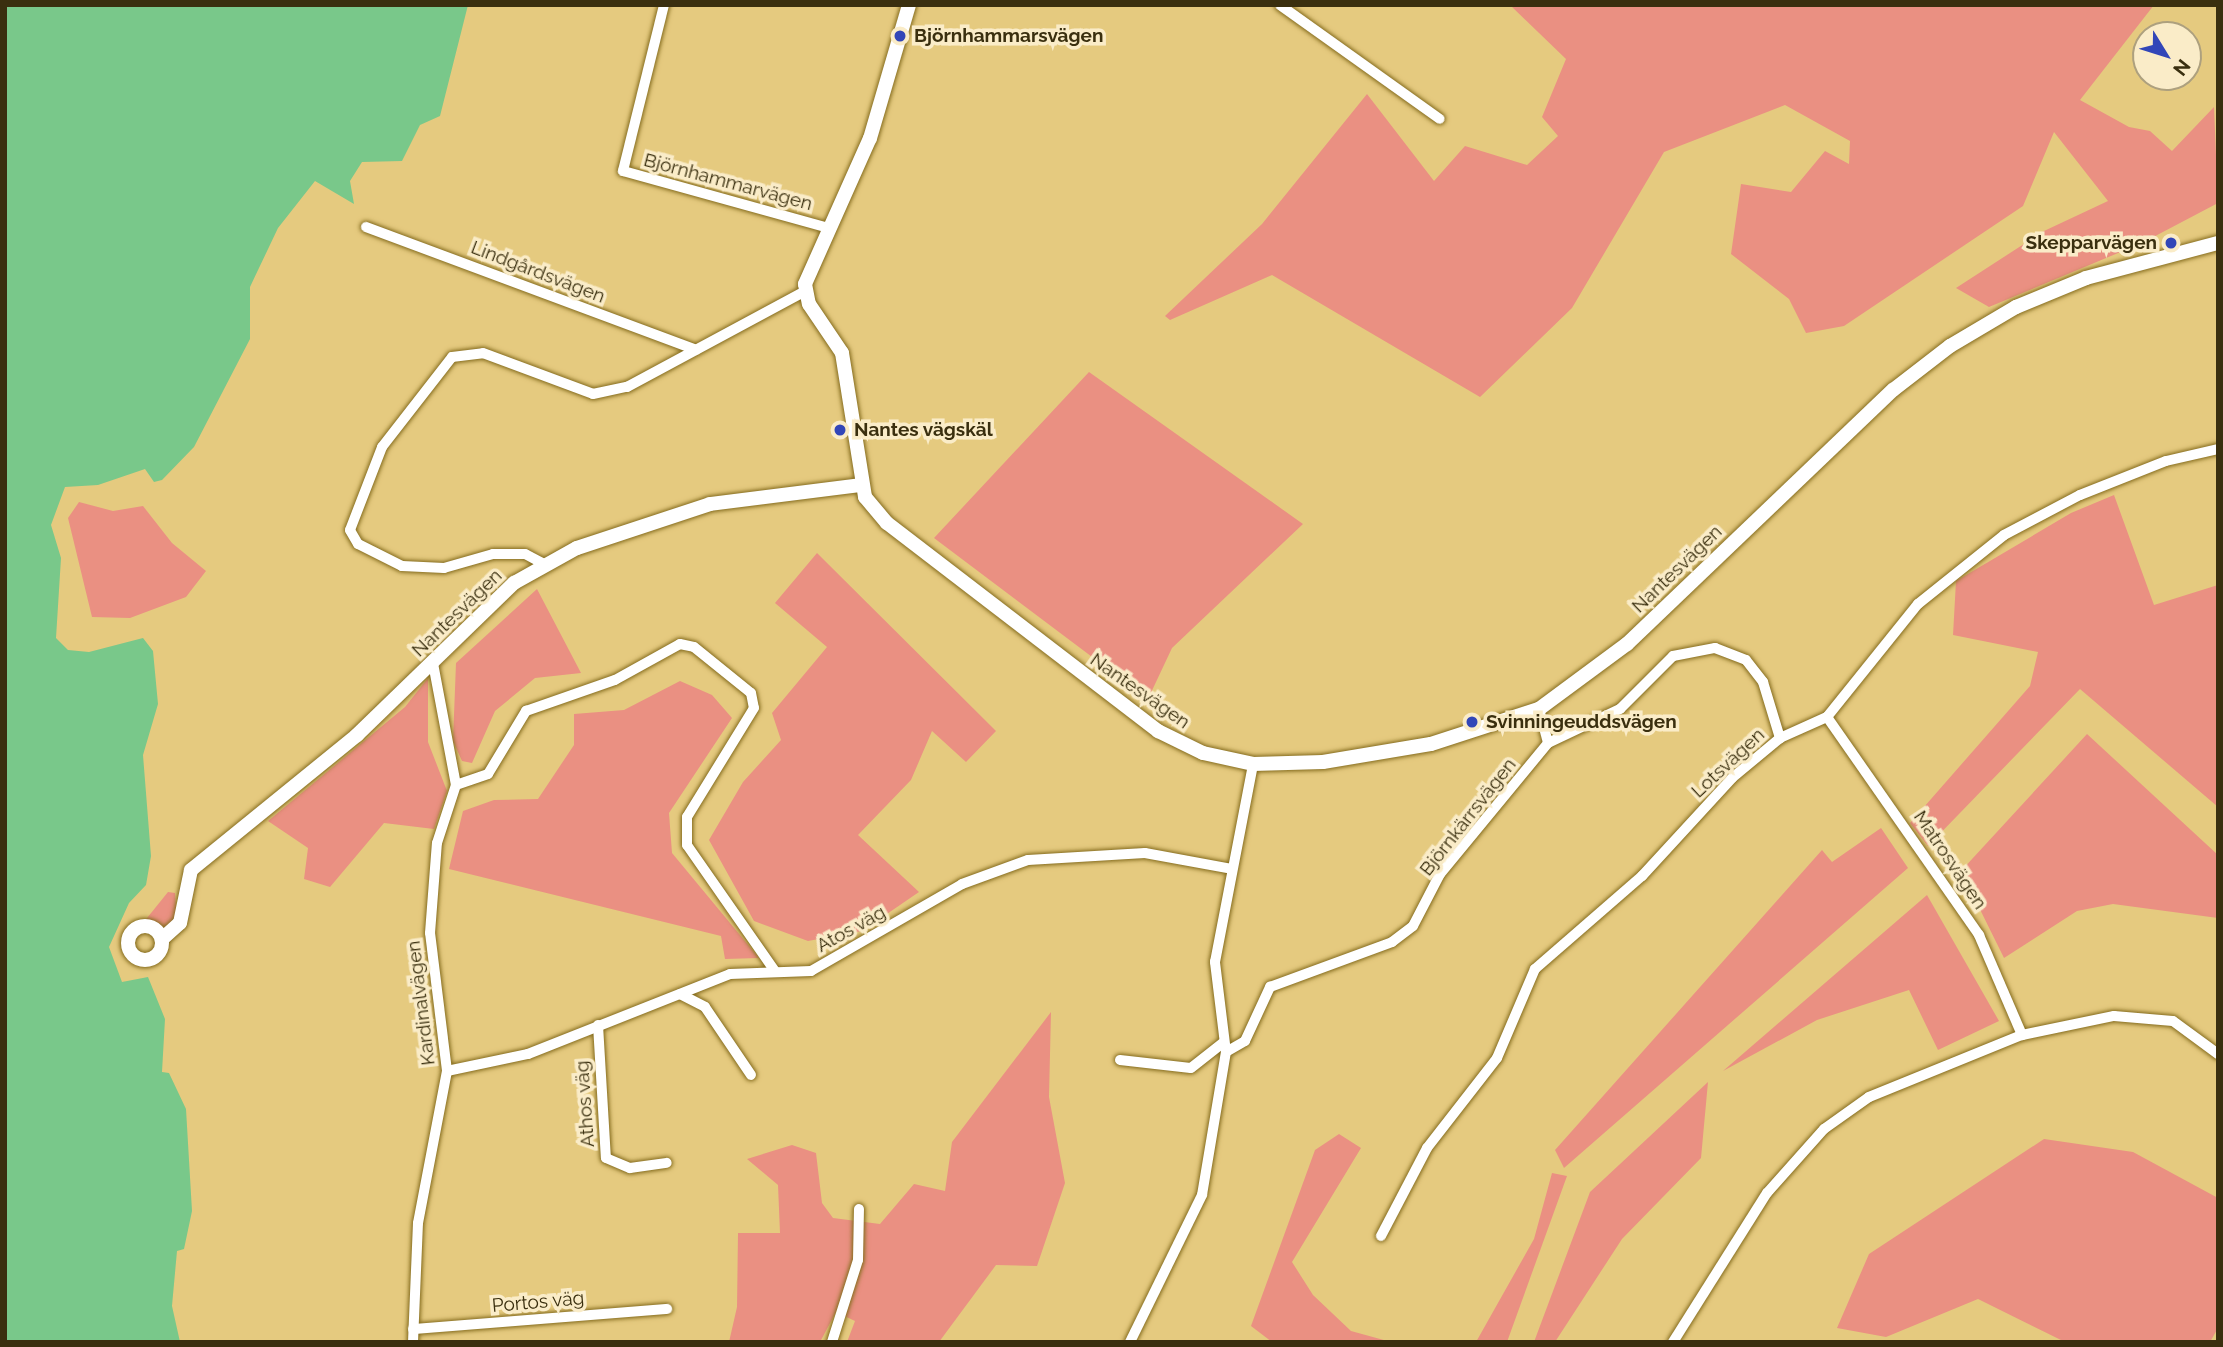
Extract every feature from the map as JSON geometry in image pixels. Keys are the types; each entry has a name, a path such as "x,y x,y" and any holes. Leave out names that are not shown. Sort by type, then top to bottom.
{"street":[{"name":"Björnhammarvägen","path":"664,5 623,171 829,228"},
{"name":"Björnhammarvägen","path":"805,291 887,90 909,5"},
{"path":"1280,5 1440,119"},
{"name":"Lindgårdsvägen","path":"366,227 696,350"},
{"name":"Nantesvägen","path":"162,939 180,923 191,870 357,735 433,663 498,595 544,564 710,505 861,485 887,523 1158,731 1203,752 1253,764 1323,762 1431,744 1539,709 1627,644 1893,390 1950,346 2008,312 2086,278 2218,243"},
{"path":"544,564 525,554 493,554 420,569 358,544 350,530 357,501 410,405 452,357 466,352 593,394 626,387 805,291 839,342 861,485"},
{"name":"Lotsvägen","path":"1381,1236 1427,1148 1497,1058 1535,969 1625,893 1732,778 1780,738 1827,717 1918,604 2004,535 2080,495 2218,449"},
{"path":"456,785 488,774 526,711 615,680 680,644 694,647 751,693 754,708 687,817 687,845 775,971"},
{"path":"1539,709 1548,743 1620,709 1673,656 1716,648 1738,655 1758,673 1780,738"},
{"name":"Kardinalvägen","path":"413,1342 418,1223 447,1071 430,933 437,843 456,785 433,663"},
{"name":"Matrosvägen","path":"1827,717 1979,935 2022,1035"},
{"name":"Björnkärrsvägen","path":"1120,1060 1191,1068 1225,1047 1245,1041 1270,988 1392,942 1413,926 1440,874 1548,743"},
{"path":"1130,1342 1202,1195 1225,1047 1214,983 1231,869 1253,764"},
{"name":"Atos väg","path":"447,1071 528,1054 730,974 811,971 962,884 1028,860 1145,853 1231,869"},
{"path":"680,994 705,1007 751,1075"},
{"path":"1675,1341 1742,1227 1824,1129 1894,1085 2022,1035 2114,1016 2151,1016 2173,1021 2218,1054"},
{"name":"Athos väg","path":"598,1025 606,1158 622,1167 667,1163"},
{"path":"832,1342 858,1259 859,1209"},
{"name":"Portos väg","path":"413,1329 667,1309"}],"shaded area":[{"path":"5,5 468,5 440,116 420,125 402,161 362,162 350,181 354,204 315,181 278,228 250,287 250,339 194,447 162,480 154,482 145,469 98,485 65,487 51,525 61,558 56,638 68,650 89,652 143,638 153,651 158,704 143,755 151,856 146,885 129,903 109,947 122,982 148,977 165,1019 162,1072 169,1073 186,1109 192,1211 184,1249 177,1251 172,1306 180,1342 5,1342"},
{"path":"1510,5 2154,5 2142,21 2132,21 2132,33 2080,100 2129,127 2150,131 2172,151 2214,107 2218,203 2142,243 1989,307 1956,288 2044,231 2108,201 2054,132 2023,206 1844,326 1806,333 1789,299 1731,254 1741,184 1791,192 1825,151 1849,164 1850,141 1785,105 1664,152 1572,308 1480,397 1272,275 1170,320 1165,316 1262,224 1367,94 1434,181 1465,146 1527,165 1558,136 1542,117 1566,59"},
{"path":"1089,372 1303,524 1172,648 1148,699 934,538"},
{"path":"2114,495 2154,605 2218,585 2218,807 2080,689 1928,846 1910,823 2030,686 2038,652 1953,635 1956,581 2071,513"},
{"path":"79,502 113,511 143,506 172,543 206,571 186,597 130,618 92,617 68,518"},
{"path":"817,553 996,731 966,762 932,731 911,780 858,835 919,892 862,931 808,941 754,921 709,840 743,782 781,740 772,713 827,647 775,603"},
{"path":"537,589 581,673 535,678 495,711 472,763 462,761 453,741 456,663"},
{"path":"428,678 428,742 447,791 434,829 384,823 330,887 304,879 308,848 268,821 405,707"},
{"path":"680,681 712,695 732,718 669,813 672,853 759,958 725,959 721,936 449,869 463,811 494,800 538,799 574,745 574,714 624,710"},
{"path":"2087,734 2218,855 2218,918 2113,904 2077,911 2004,958 1961,871"},
{"path":"1881,828 1908,868 1564,1168 1555,1150 1822,850 1832,862"},
{"path":"168,892 175,893 177,920 163,931 143,923"},
{"path":"1927,895 1999,1021 1938,1050 1909,990 1817,1020 1723,1071"},
{"path":"1051,1012 1049,1097 1065,1183 1037,1266 996,1265 939,1342 847,1342 855,1321 836,1312 820,1342 729,1342 737,1307 738,1233 780,1233 778,1185 747,1159 792,1145 816,1153 822,1203 833,1218 880,1224 914,1184 945,1191 952,1142"},
{"path":"1708,1082 1701,1158 1622,1239 1555,1342 1534,1342 1590,1192"},
{"path":"1339,1134 1361,1148 1292,1262 1313,1295 1351,1331 1391,1342 1272,1342 1251,1326 1315,1150"},
{"path":"2044,1139 2133,1152 2218,1198 2218,1328 2210,1342 2065,1342 1978,1299 1886,1337 1837,1328 1869,1254"},
{"path":"1552,1173 1567,1176 1507,1342 1476,1342 1534,1239"}],"place":[{"name":"Björnhammarsvägen","path":"900,36"},
{"name":"Skepparvägen","path":"2171,243"},
{"name":"Nantes vägskäl","path":"840,430"},
{"name":"Svinningeuddsvägen","path":"1472,722"}]}
